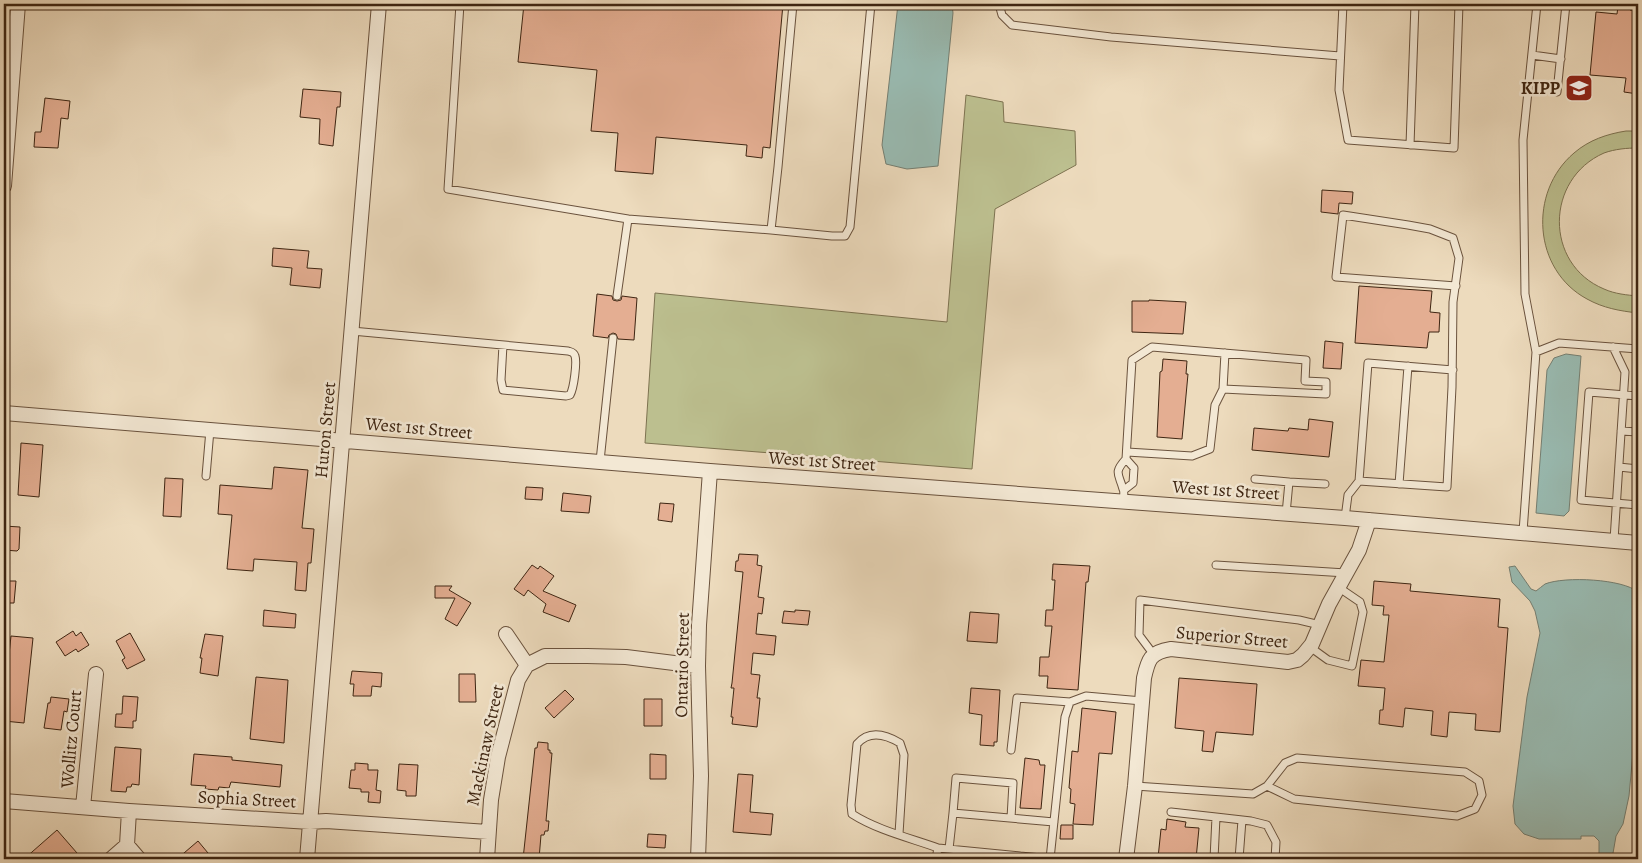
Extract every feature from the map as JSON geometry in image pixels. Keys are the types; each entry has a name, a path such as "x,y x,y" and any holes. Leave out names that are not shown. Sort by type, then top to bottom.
{"street":[{"path":"4,186 8,74 18,4"},
{"name":"Huron Street","path":"307,859 379,4"},
{"name":"West 1st Street","path":"4,413 710,471 1124,496 1286,514 1523,532 1638,543"},
{"name":"Ontario Street","path":"698,859 701,776 698,666 699,626 710,471"},
{"name":"Superior Street","path":"1126,859 1147,662 1162,650 1171,649 1288,662 1297,660 1310,647 1338,587 1359,550 1369,520"},
{"path":"506,634 527,665 545,656 586,656 626,657 698,666"},
{"name":"Mackinaw Street","path":"487,859 491,800 498,757 518,680 527,665"},
{"name":"Wollitz Court","path":"83,807 96,674"},
{"name":"Sophia Street","path":"4,801 129,811 310,822 326,821 488,832"},
{"path":"129,811 127,845 139,859"},
{"path":"111,859 127,845"}],"lane":[{"path":"460,4 448,189 628,218 832,236 845,236 850,227 871,4"},
{"path":"771,230 793,4"},
{"path":"999,4 1002,15 1012,26 1111,37 1340,56"},
{"path":"1342,4 1339,90 1348,140 1454,148 1459,4"},
{"path":"1410,145 1415,4"},
{"path":"1523,532 1536,352 1526,294 1523,140 1537,4"},
{"path":"1557,92 1566,4"},
{"path":"1532,55 1560,59"},
{"path":"1359,480 1447,487 1453,370 1454,302 1456,286 1459,258 1453,238 1430,229 1343,215 1336,277 1456,286"},
{"path":"617,296 628,218"},
{"path":"352,331 503,345 572,352 575,356 573,388 570,394 557,395 503,390 501,380 503,345"},
{"path":"600,461 613,338"},
{"path":"1536,352 1559,343 1638,349"},
{"path":"1124,496 1133,483 1134,468 1127,456 1132,360 1152,347 1306,360 1305,381 1326,382 1326,394 1223,388"},
{"path":"1613,347 1626,372 1614,540"},
{"path":"1127,456 1192,456 1210,449 1215,406 1223,388 1225,353"},
{"path":"1345,518 1348,495 1359,480 1368,363 1453,370"},
{"path":"1399,484 1408,366"},
{"path":"1638,396 1589,392 1581,500 1638,505"},
{"path":"206,476 210,430"},
{"path":"1622,431 1638,432"},
{"path":"1124,496 1118,479 1119,466 1127,456"},
{"path":"1619,467 1638,469"},
{"path":"1255,479 1325,484"},
{"path":"1286,514 1289,482"},
{"path":"1216,564 1346,573"},
{"path":"1310,647 1328,660 1352,666 1363,612 1360,602 1338,587"},
{"path":"1154,655 1139,636 1140,600 1299,620 1320,625"},
{"path":"1011,750 1017,698 1070,702 1086,696 1142,701"},
{"path":"899,834 904,755 900,743 889,736 871,735 863,737 857,744 850,805 852,814 862,820 899,834 938,848 1020,858 1051,859 1065,717 1070,702"},
{"path":"1135,786 1253,794 1267,786 1284,763 1297,758 1465,772 1479,781 1482,795 1475,809 1457,816 1294,799 1267,786"},
{"path":"949,849 956,778 1013,783 1011,818"},
{"path":"1171,812 1242,820 1267,825 1276,842 1275,859"},
{"path":"953,813 1054,822"},
{"path":"1214,859 1216,817"},
{"path":"1239,859 1242,820"},
{"path":"936,859 938,848"},
{"path":"967,859 968,851"}],"green space":[{"path":"966,95 1003,102 1004,122 1075,131 1076,165 995,209 972,469 645,443 655,293 947,322"},
{"path":"1626,131 1638,131 1638,148 1604,153 1585,165 1571,182 1562,201 1559,221 1562,242 1570,261 1584,277 1604,289 1638,296 1638,313 1599,305 1569,286 1556,269 1547,250 1543,230 1544,209 1549,188 1559,169 1574,153 1586,144 1605,136"}],"water":[{"path":"898,4 952,4 953,13 938,166 907,169 886,164 882,145"},
{"path":"1566,354 1581,356 1569,511 1564,516 1536,513 1547,370 1554,358"},
{"path":"1515,566 1531,589 1536,591 1545,584 1554,582 1593,580 1620,584 1638,592 1638,698 1629,796 1623,824 1616,836 1612,859 1599,859 1599,841 1594,836 1581,836 1581,839 1539,839 1524,834 1515,824 1513,806 1527,697 1540,633 1535,611 1530,601 1512,582 1509,567"}],"building":[{"path":"524,4 783,4 770,148 763,147 762,158 746,156 747,145 656,137 653,174 615,171 618,133 591,131 597,70 518,62"},
{"path":"1618,6 1638,11 1638,94 1624,92 1626,78 1590,75 1596,12 1617,14"},
{"path":"303,89 341,92 340,107 337,107 333,146 319,144 320,119 300,117"},
{"path":"45,98 70,101 68,119 61,118 58,148 34,147 35,132 41,132"},
{"path":"1322,190 1353,192 1352,204 1339,203 1338,214 1321,212"},
{"path":"273,248 309,251 307,268 322,269 320,288 290,285 292,268 272,266"},
{"path":"1359,286 1432,291 1430,312 1440,313 1439,332 1429,332 1427,348 1355,343"},
{"path":"597,294 612,296 613,300 617,301 621,300 622,296 637,298 634,340 618,339 616,334 613,333 608,338 593,336"},
{"path":"1132,301 1186,302 1183,334 1132,332"},
{"path":"1325,341 1343,343 1341,369 1323,368"},
{"path":"1163,359 1187,361 1186,374 1188,374 1182,439 1157,437 1160,372 1162,371"},
{"path":"1309,419 1333,422 1329,457 1252,450 1254,428 1288,431 1289,428 1308,430"},
{"path":"21,443 43,445 39,497 18,495"},
{"path":"274,467 308,470 302,528 314,529 311,563 308,563 306,591 295,590 297,562 254,559 253,571 227,569 232,515 218,514 220,485 272,489"},
{"path":"165,478 183,479 181,517 163,516"},
{"path":"526,487 543,488 542,500 525,499"},
{"path":"563,493 591,496 589,513 561,511"},
{"path":"660,503 674,504 672,522 658,520"},
{"path":"4,526 20,527 19,549 17,551 4,550"},
{"path":"739,554 758,555 757,565 762,566 758,597 764,598 762,614 758,613 756,634 776,636 774,655 753,653 751,674 760,675 757,698 760,698 757,727 732,724 733,717 731,717 734,688 731,688 743,572 735,571"},
{"path":"1053,564 1090,566 1088,582 1086,582 1078,690 1047,688 1048,676 1039,676 1040,657 1049,657 1052,626 1045,626 1046,610 1053,610 1055,580 1052,580"},
{"path":"532,565 538,569 540,566 554,576 543,591 576,605 569,622 543,612 546,604 528,590 524,596 514,589"},
{"path":"4,581 16,581 14,603 4,603"},
{"path":"1374,581 1411,584 1410,591 1500,599 1498,627 1508,628 1500,732 1475,730 1476,714 1449,712 1447,737 1431,735 1433,711 1405,708 1403,727 1379,724 1380,710 1383,710 1385,688 1358,686 1361,660 1384,662 1389,615 1383,615 1384,606 1372,605"},
{"path":"435,586 452,586 449,590 471,603 457,626 445,619 455,598 435,598"},
{"path":"264,610 296,614 295,628 263,626"},
{"path":"795,610 810,611 808,625 782,623 784,611 795,612"},
{"path":"970,612 999,614 997,643 967,641"},
{"path":"73,631 76,636 81,632 89,645 78,652 76,649 65,656 56,642"},
{"path":"130,633 145,660 127,669 122,660 125,658 116,641"},
{"path":"205,634 223,636 218,676 200,673 202,658 200,658"},
{"path":"11,636 33,638 24,723 4,721 4,700"},
{"path":"352,671 382,673 381,687 372,686 371,696 353,696 354,684 350,684"},
{"path":"459,674 475,674 476,702 459,702"},
{"path":"256,677 288,680 284,743 250,739"},
{"path":"1179,678 1257,684 1253,735 1216,732 1213,752 1202,751 1204,731 1175,728"},
{"path":"971,688 1000,690 997,742 994,742 994,746 980,745 982,715 969,713"},
{"path":"565,690 574,699 554,718 545,708"},
{"path":"123,696 138,697 136,721 133,721 133,728 115,727 116,714 122,714"},
{"path":"51,697 69,699 67,712 64,711 61,730 44,728 48,703 50,703"},
{"path":"644,699 662,699 662,726 644,726"},
{"path":"1082,708 1116,712 1112,754 1099,753 1093,825 1073,824 1075,804 1070,803 1071,789 1069,788 1072,751 1078,752"},
{"path":"538,742 548,743 548,750 552,753 546,821 549,821 548,831 541,835 539,859 523,859 535,748 537,748"},
{"path":"115,747 141,749 139,785 132,784 131,787 127,787 126,792 111,791"},
{"path":"194,754 232,757 232,760 282,765 280,787 231,782 229,788 219,787 218,790 205,789 206,786 191,785"},
{"path":"650,754 666,755 666,779 650,779"},
{"path":"1025,758 1039,760 1040,765 1045,765 1041,809 1020,808"},
{"path":"355,763 368,764 368,770 378,770 376,790 381,791 380,803 368,802 369,792 361,792 361,789 349,788 351,770 355,770"},
{"path":"399,764 418,765 416,796 406,796 406,791 397,790"},
{"path":"738,774 753,775 750,812 773,814 771,835 733,832"},
{"path":"1167,819 1186,822 1185,827 1199,828 1196,859 1158,858 1161,829 1166,830"},
{"path":"1061,825 1073,825 1073,839 1060,839"},
{"path":"57,830 77,853 71,859 24,859"},
{"path":"648,834 666,835 665,848 647,847"},
{"path":"198,841 213,859 177,859"}],"place":[{"name":"KIPP","path":"1579,88"}]}
